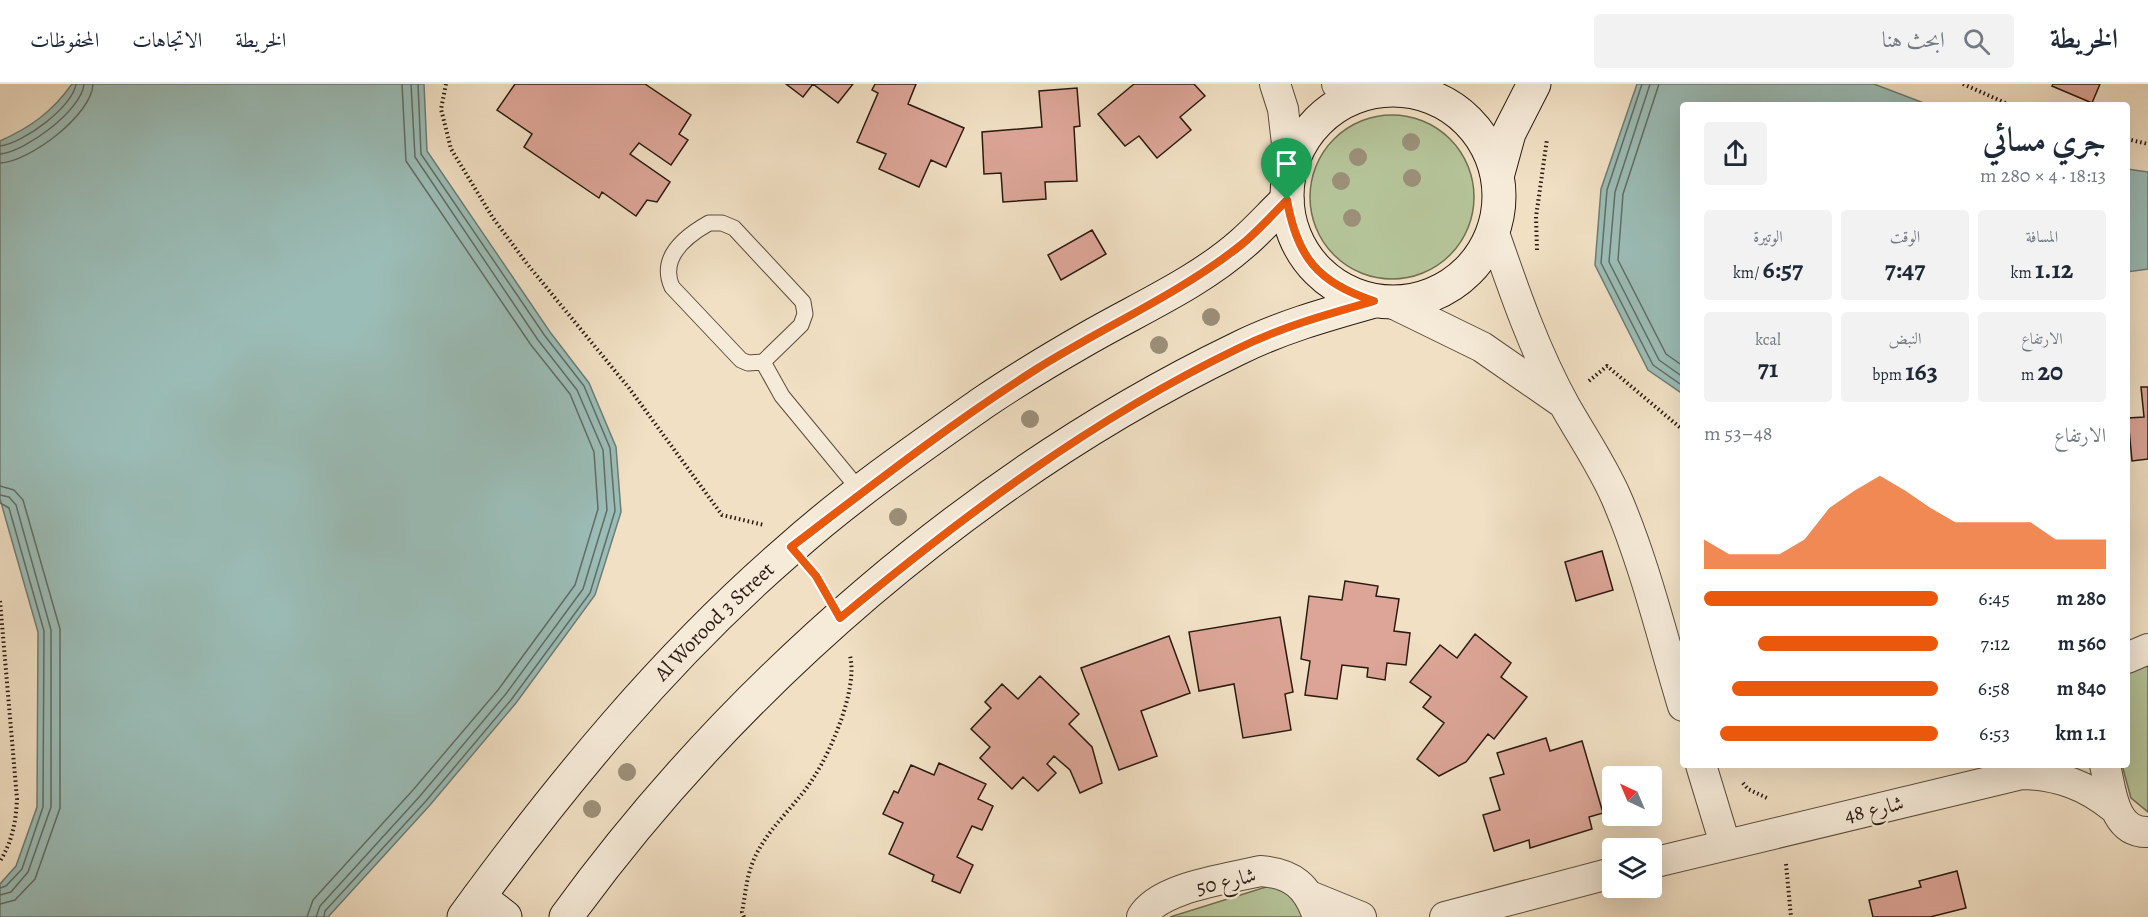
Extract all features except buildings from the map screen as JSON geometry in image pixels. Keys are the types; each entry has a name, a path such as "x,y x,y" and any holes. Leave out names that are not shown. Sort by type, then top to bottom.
{"street":[{"path":"1275,84 1283,109 1292,228 1304,255 1331,282 1347,292 1383,302 1482,347 1564,405"},
{"path":"1338,84 1371,92"},
{"path":"1498,173 1509,133 1534,84"},
{"path":"566,917 610,857 681,772 758,693 840,618 991,497 1070,443 1144,398 1239,348 1305,321 1383,302 1419,299 1450,285 1464,275 1481,256 1494,233 1500,203 1498,173 1484,138 1458,111 1429,89 1371,92 1343,102 1319,120 1301,143 1288,185"},
{"name":"Al Worood 3 Street","path":"471,907 534,821 593,748 656,678 722,611 791,547 987,401 1088,338 1195,278 1243,243 1288,185"},
{"path":"1494,233 1526,320 1564,405 1592,450 1616,497 1635,546 1680,696"},
{"path":"2130,657 2148,649"},
{"path":"1662,860 1725,844 1702,768"},
{"name":"شارع 48","path":"2106,768 2114,807 2120,819 2130,828 2148,832"},
{"name":"شارع 48","path":"1725,844 2029,769 2081,785 2114,807"},
{"name":"شارع 50","path":"1142,917 1152,903 1167,895 1260,871 1276,872 1289,877 1315,907 1361,917"},
{"path":"1445,917 1602,876"},
{"path":"471,907 505,917"}],"lane":[{"path":"722,223 734,228 803,302 805,314 801,325 763,362 748,363 741,360 672,287 666,274 668,263 675,251 698,230 709,224 722,223"},
{"path":"763,362 782,396 862,493"}],"path":[{"path":"446,84 441,109 451,149 493,218 528,265 629,388 722,515 762,524 791,547 816,576 840,618 852,668 845,711 814,777 776,823 751,866 742,912 744,917"},
{"path":"1963,84 2003,102"},
{"path":"1537,253 1536,218 1546,140 1551,131"},
{"path":"2130,140 2148,144"},
{"path":"1580,374 1587,383 1607,366 1680,427"},
{"path":"0,601 17,799 16,821 11,840 0,861"}],"green space":[{"path":"1392,115 1408,116 1423,121 1450,139 1468,166 1473,181 1473,213 1468,228 1450,255 1423,273 1408,278 1392,279 1376,278 1361,273 1334,255 1316,228 1311,213 1310,197 1311,181 1316,166 1334,139 1361,121 1376,116"},
{"path":"2148,662 2148,812 2131,798 2123,768 2130,768 2130,667"},
{"path":"1280,886 1294,893 1307,917 1170,917 1266,887"}],"water":[{"path":"72,84 424,84 427,151 550,332 589,383 616,447 621,512 595,595 516,703 430,805 328,917 0,917 0,884 16,866 37,807 38,632 0,499 0,141 40,118 57,103"},
{"path":"1637,84 1874,84 1921,102 1680,102 1680,392 1648,370 1595,265 1601,189"},
{"path":"2130,169 2148,172 2148,269 2130,272"}],"route":[{"path":"1287,200 1292,228 1304,255 1323,276 1347,292 1374,301 1305,321 1239,348 1153,393 1070,443 991,497 840,618 816,576 791,547 920,448 987,401 1088,338 1195,278 1243,243 1287,200"}]}
